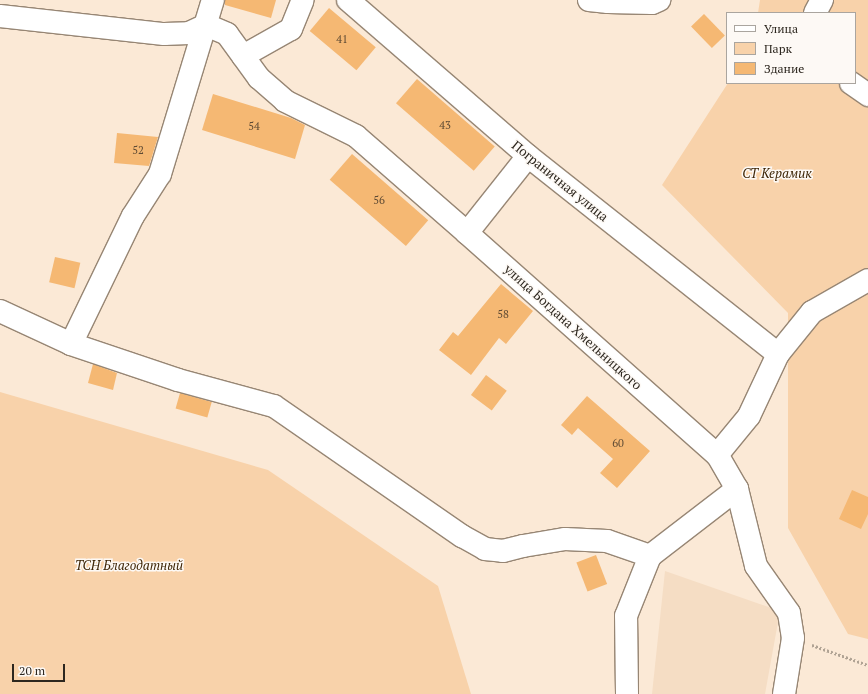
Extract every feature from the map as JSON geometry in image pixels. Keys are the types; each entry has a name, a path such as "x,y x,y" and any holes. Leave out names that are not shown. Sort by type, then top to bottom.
{"street":[{"path":"71,344 133,216 160,174 213,0"},
{"path":"243,56 291,29 303,0"},
{"name":"Пограничная улица","path":"348,0 528,156 778,354"},
{"path":"589,0 652,3 659,0"},
{"path":"816,12 822,0"},
{"path":"0,16 164,34 190,33 206,25"},
{"name":"улица Богдана Хмельницкого","path":"206,25 227,34 259,78 285,101 356,136 717,455 737,490 756,566 789,613 793,638 784,694"},
{"path":"853,84 868,95"},
{"path":"467,233 528,156"},
{"path":"717,455 749,416 778,354 812,312 868,280"},
{"path":"0,311 71,344 178,380 274,406 462,536 485,549 503,552 523,546 565,538 607,541 650,556"},
{"path":"627,694 626,616 650,556 737,490"}],"path":[{"path":"793,638 868,665"}],"shaded area":[{"path":"665,571 780,611 765,694 652,694"}],"green space":[{"name":"СТ Керамик","path":"760,0 868,0 868,639 848,634 788,528 788,313 662,185 727,84 856,84 856,12 758,12"},
{"name":"ТСН Благодатный","path":"0,392 268,470 438,586 471,694 0,694"}],"building":[{"path":"225,0 276,0 271,18 225,5"},
{"path":"329,8 376,47 356,70 310,31"},
{"path":"704,14 725,36 712,48 691,27"},
{"path":"417,79 495,147 474,171 396,103"},
{"path":"213,94 291,118 305,125 295,159 202,130"},
{"path":"117,133 158,137 149,166 114,163"},
{"path":"352,154 428,220 406,246 330,180"},
{"path":"55,257 80,263 74,288 49,282"},
{"path":"501,284 533,311 506,344 499,338 471,375 439,350 453,332 458,336"},
{"path":"93,364 117,373 113,390 88,383"},
{"path":"486,375 507,391 492,411 471,395"},
{"path":"180,393 212,402 207,417 176,408"},
{"path":"587,396 650,451 617,488 600,473 613,459 578,428 572,435 561,425"},
{"path":"852,490 868,497 868,514 861,529 839,519"},
{"path":"596,555 607,584 588,591 576,563"}]}
